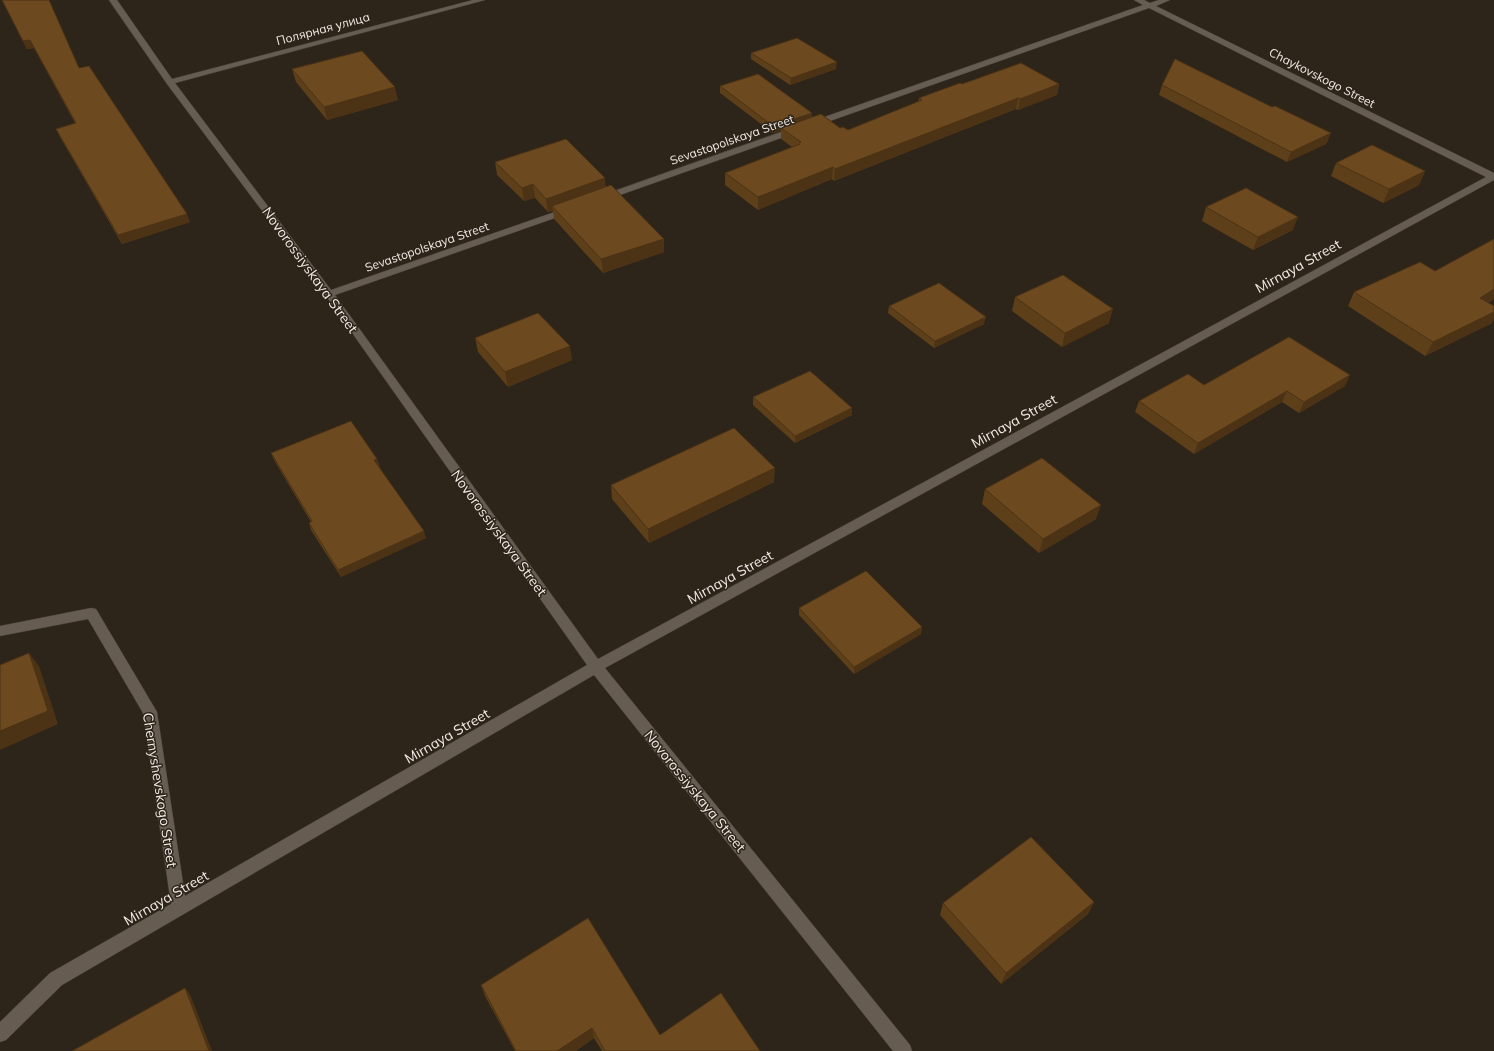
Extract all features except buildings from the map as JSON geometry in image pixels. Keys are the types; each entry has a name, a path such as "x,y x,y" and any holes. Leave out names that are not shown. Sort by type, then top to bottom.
{"street":[{"name":"Novorossiyskaya Street","path":"113,0 170,82 329,294 596,667 904,1051"},
{"name":"Полярная улица","path":"170,82 481,0"},
{"name":"Chaykovskogo Street","path":"1138,0 1493,176"},
{"name":"Sevastopolskaya Street","path":"592,202 1166,0"},
{"name":"Mirnaya Street","path":"0,1034 56,979 596,667 1493,176"},
{"name":"Sevastopolskaya Street","path":"329,294 577,207"},
{"name":"Chernyshevskogo Street","path":"0,631 91,613 150,712 178,908"}]}
